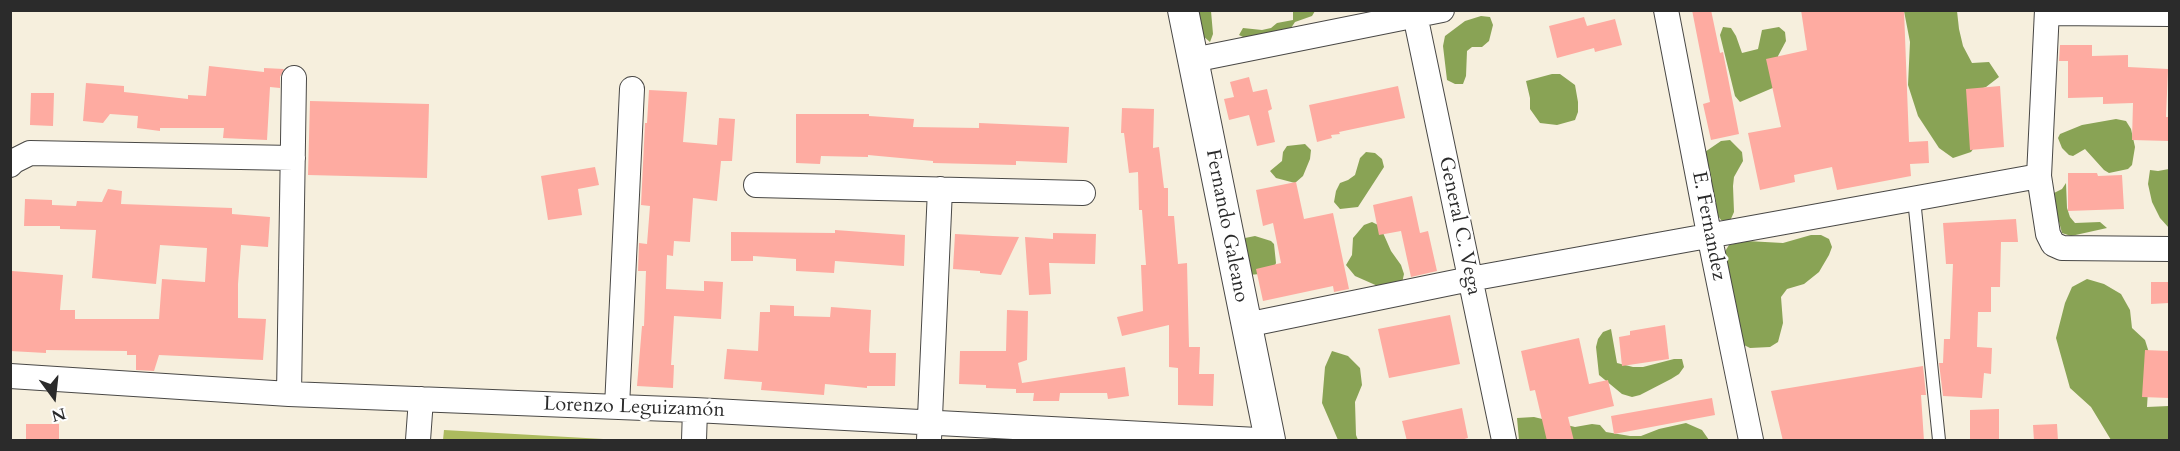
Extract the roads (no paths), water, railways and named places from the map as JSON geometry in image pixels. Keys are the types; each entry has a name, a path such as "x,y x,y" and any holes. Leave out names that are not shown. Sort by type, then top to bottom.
{"street":[{"name":"Fernando Galeano","path":"1184,10 1270,441"},
{"path":"1193,60 1415,13 1442,10"},
{"name":"E. Fernandez","path":"1666,10 1751,441"},
{"path":"2169,14 2047,12 2039,176 2048,234 2053,244 2062,248 2169,249"},
{"name":"General C. Vega","path":"1415,13 1504,441"},
{"path":"289,394 294,78"},
{"path":"617,407 632,90"},
{"path":"12,163 30,153 293,158"},
{"path":"1246,324 1709,234 2039,176"},
{"path":"756,185 1083,193"},
{"path":"929,431 940,189"},
{"name":"Lorenzo Leguizamón","path":"10,376 289,394 695,410 929,431 1257,441"},
{"path":"418,441 421,399"},
{"path":"694,441 695,410"}],"lane":[{"path":"1914,199 1940,441"}]}
